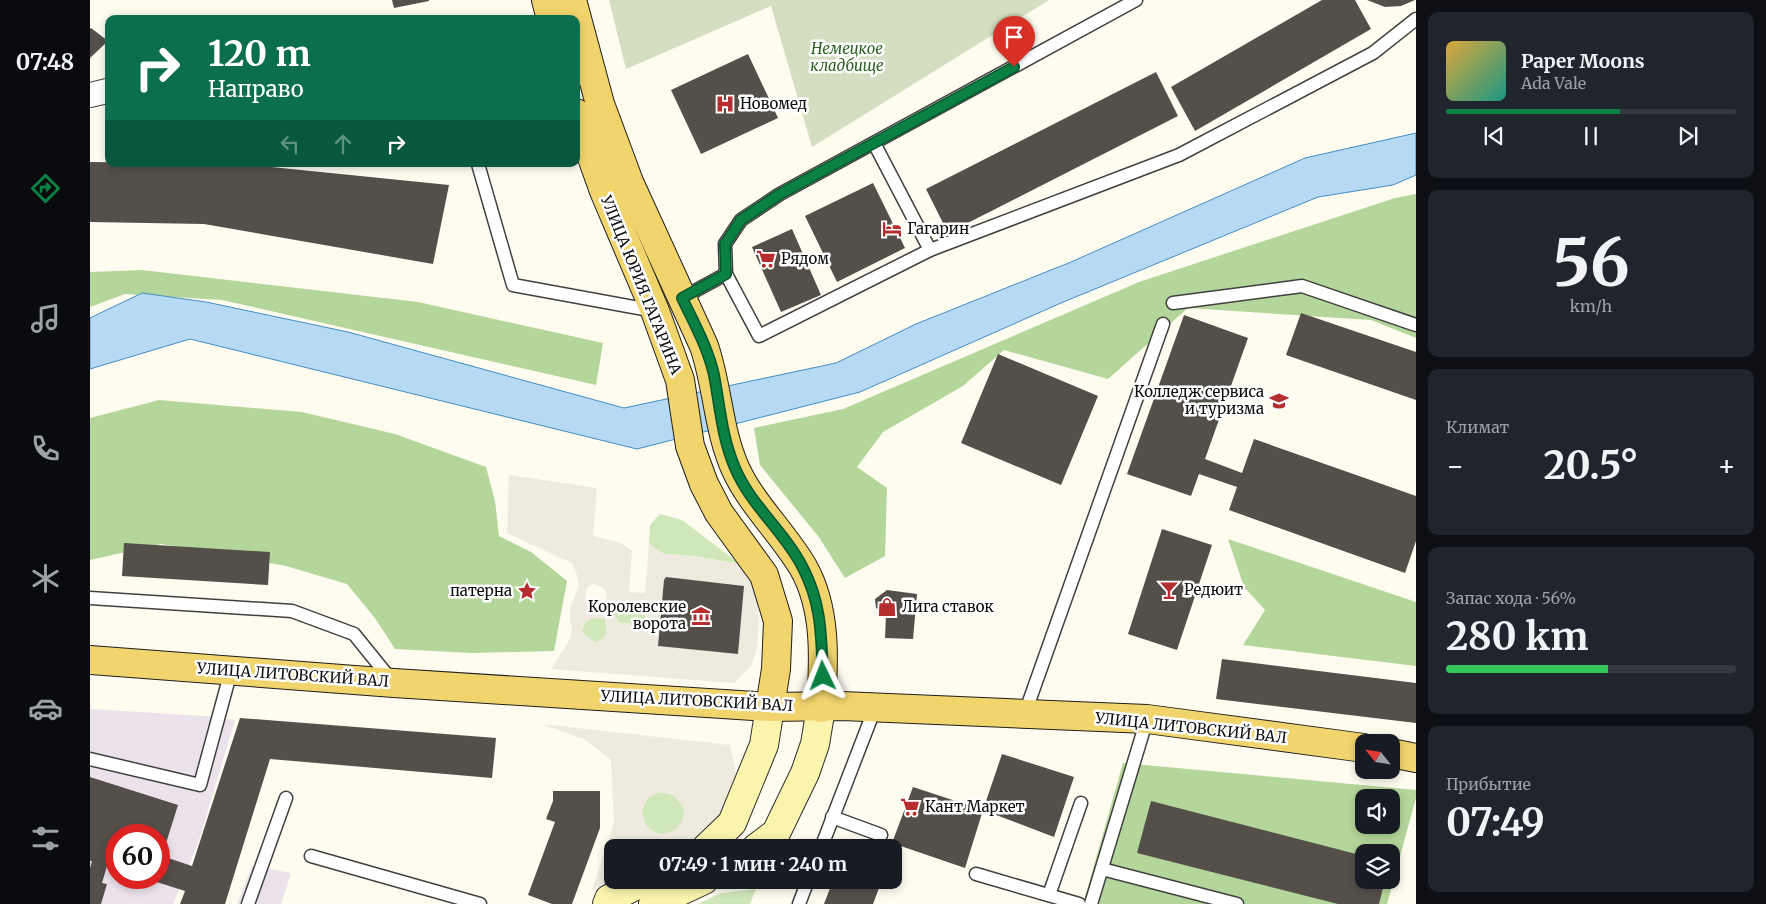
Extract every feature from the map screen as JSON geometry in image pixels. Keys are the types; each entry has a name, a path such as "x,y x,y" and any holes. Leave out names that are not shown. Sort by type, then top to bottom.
{"main road":[{"path":"546,0 550,15"},
{"name":"УЛИЦА ЮРИЯ ГАГАРИНА","path":"572,0 576,15"},
{"name":"УЛИЦА ЮРИЯ ГАГАРИНА","path":"580,30 600,104 613,142 629,182 704,346 713,373 725,442 744,487 803,567 811,587 820,615 823,676 821,708"},
{"name":"УЛИЦА ЮРИЯ ГАГАРИНА","path":"580,124 604,191 655,311 680,380 690,446 704,484 719,513 764,575 778,621 776,669 770,707"},
{"name":"УЛИЦА ЛИТОВСКИЙ ВАЛ","path":"90,660 394,683 770,707 1025,713 1147,720 1355,747"},
{"path":"716,839 732,824 764,745 770,707"},
{"path":"768,839 776,833 805,773 815,744 821,708"},
{"path":"1400,755 1416,758"},
{"path":"607,904 609,899 629,889"},
{"path":"653,904 685,889"}],"lane":[{"path":"1136,0 780,194 741,220 725,244 726,274 759,336 930,250 1179,155 1373,53 1416,20"},
{"path":"874,143 930,250"},
{"path":"479,167 513,285 655,311"},
{"path":"682,298 726,274"},
{"path":"1173,303 1302,286 1416,325"},
{"path":"1025,713 1163,324"},
{"path":"90,598 292,611 354,634 394,683"},
{"path":"90,759 200,785 231,671"},
{"path":"824,839 875,708"},
{"path":"1090,904 1147,720"},
{"path":"248,904 286,798"},
{"path":"1049,895 1081,803"},
{"path":"832,817 881,835"},
{"path":"311,856 480,904"},
{"path":"1102,869 1237,904"},
{"path":"976,874 1079,904"},
{"path":"799,904 805,889"}],"shaded area":[{"path":"509,475 597,488 593,536 621,543 632,551 629,592 645,593 649,544 664,554 694,556 740,564 752,581 757,600 759,624 757,647 751,666 734,683 551,669 570,639 572,630 570,608 579,586 577,575 572,563 507,533","holes":["666,578 744,586 738,654 658,646 664,580","592,584 602,587 607,593 605,608 592,605 585,598 586,589","627,599 635,601 646,608 645,620 638,624 620,623 612,612","593,618 605,619 607,634 595,642 582,631 586,622"]},
{"path":"90,709 219,717 235,720 199,840 173,904 90,904"},
{"path":"541,724 730,745 736,772 725,810 702,836 696,839 609,839 614,823 611,760 584,739","holes":["659,792 673,795 682,805 684,811 683,818 676,830 663,834 656,833 646,825 642,812 647,799"]},
{"path":"604,853 604,885 592,890"},
{"path":"252,866 291,873 281,904 237,904"}],"green space":[{"name":"Немецкое кладбище","path":"609,0 1049,0 812,147 771,6 626,69"},
{"path":"1416,194 1416,338 1371,320 1188,308 1108,379 1004,350 963,386 883,432 857,467 887,488 885,556 845,578 818,536 760,465 754,428 843,409 1139,282 1395,198"},
{"path":"142,270 418,302 603,343 596,385 222,300 125,294 90,307 90,272"},
{"path":"159,400 302,412 395,434 486,467 495,501 499,536 531,552 567,581 554,651 473,653 395,649 375,618 347,584 286,566 161,544 90,560 90,418"},
{"path":"660,514 682,520 740,564 694,556 664,554 649,544 650,525"},
{"path":"1228,539 1416,602 1416,666 1243,645 1265,610 1244,587"},
{"path":"627,599 635,601 646,608 645,620 638,624 620,623 612,612"},
{"path":"593,618 605,618 607,634 595,642 582,631 585,622"},
{"path":"1123,763 1416,790 1416,798 1400,856 1400,844 1355,844 1355,889 1391,889 1387,904 1083,904"},
{"path":"663,792 678,798 684,813 678,828 663,834 648,828 642,813 648,798"},
{"path":"756,889 750,904 698,904 721,893"}],"water":[{"path":"1416,133 1416,175 1393,185 1318,197 1061,303 860,392 637,449 190,339 90,369 90,318 142,293 206,302 348,332 624,408 836,363 916,324 1071,262 1305,158"}],"building":[{"path":"392,0 429,0 429,1 394,8"},
{"path":"1322,0 1355,0 1371,29 1195,131 1171,87"},
{"path":"1367,0 1415,0 1401,6 1385,7"},
{"path":"90,29 105,39 105,44 90,58"},
{"name":"Новомед","path":"748,54 778,118 701,154 671,90"},
{"path":"1156,72 1178,116 948,233 926,189"},
{"path":"90,162 105,162 105,167 272,167 449,185 433,264 204,224 90,222"},
{"path":"873,183 905,248 837,282 805,216"},
{"path":"792,229 821,295 781,312 752,247"},
{"path":"1301,313 1416,352 1416,400 1286,355"},
{"path":"1184,315 1248,338 1205,459 1242,473 1254,439 1416,496 1416,541 1405,573 1229,510 1237,487 1199,474 1191,496 1127,474"},
{"path":"998,354 1098,396 1061,485 961,443"},
{"name":"Редюит","path":"1162,529 1212,545 1177,650 1128,634"},
{"path":"124,543 270,552 268,585 122,576"},
{"name":"Королевские ворота","path":"666,577 744,586 738,654 658,646 664,580"},
{"path":"887,590 917,594 913,639 885,638 886,614 876,608 875,599"},
{"path":"1222,659 1416,683 1416,723 1216,699"},
{"path":"240,718 496,738 492,778 270,759 225,904 180,904 185,891 170,886 170,859 192,866"},
{"path":"1002,754 1074,777 1054,837 983,810"},
{"path":"90,777 178,805 170,830 170,824 105,824 105,873 102,883 105,884 106,889 101,904 90,904 90,868 92,861 90,861"},
{"path":"913,787 983,810 965,868 902,846 902,839 894,839"},
{"path":"553,791 600,791 600,828 572,904 552,904 528,895 555,822 546,819 553,801"},
{"path":"1151,801 1355,854 1355,889 1383,889 1379,904 1338,904 1137,853"},
{"path":"830,889 879,889 873,904 824,904"}],"place":[{"name":"Новомед","path":"725,104"},
{"name":"Гагарин","path":"892,229"},
{"name":"Рядом","path":"766,259"},
{"name":"Колледж сервиса и туризма","path":"1279,401"},
{"name":"Редюит","path":"1169,590"},
{"name":"патерна","path":"527,591"},
{"name":"Лига ставок","path":"887,607"},
{"name":"Королевские ворота","path":"701,616"},
{"name":"Кант Маркет","path":"910,807"}],"route":[{"path":"823,676 820,615 811,587 803,567 744,487 725,442 713,373 704,346 682,298 726,274 725,244 741,220 780,194 1014,67"}]}
